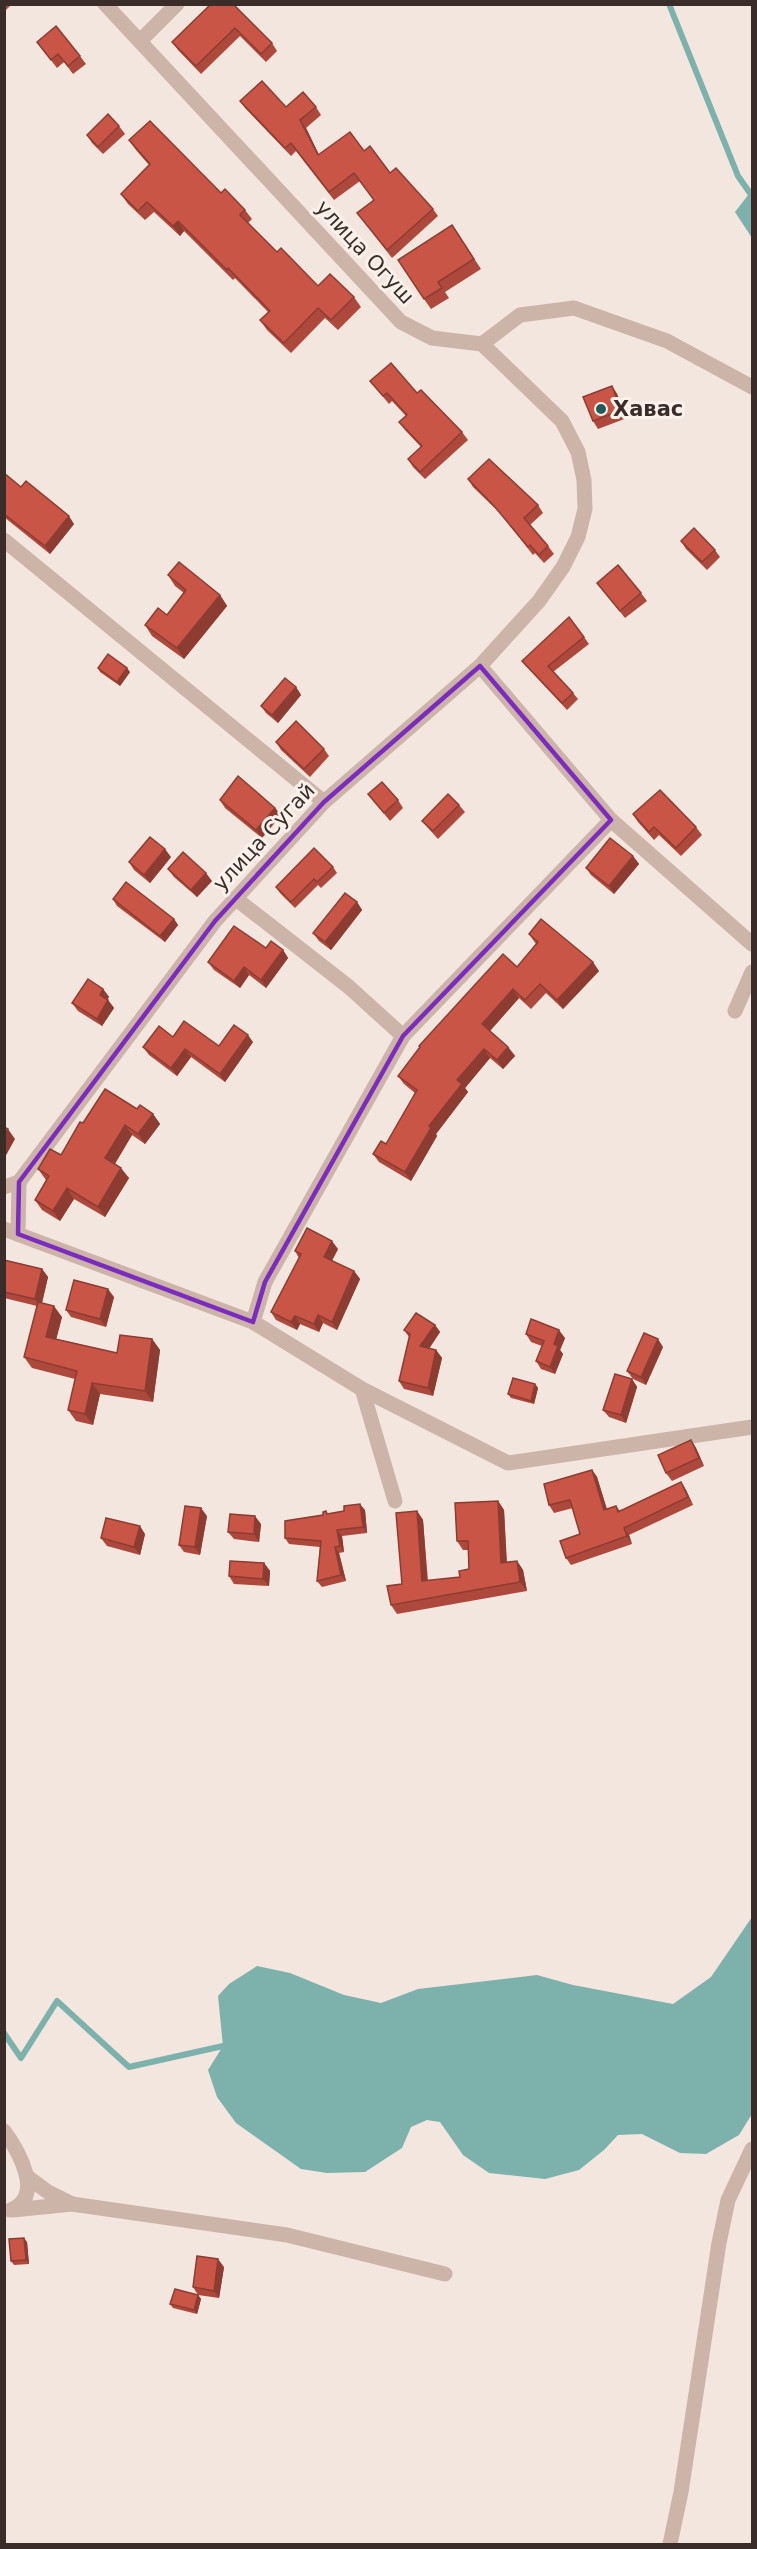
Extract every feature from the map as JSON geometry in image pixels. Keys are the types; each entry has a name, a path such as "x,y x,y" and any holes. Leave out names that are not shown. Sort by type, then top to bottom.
{"street":[{"name":"улица Огуш","path":"105,4 401,322 432,338 482,344"},
{"path":"140,40 177,4"},
{"path":"482,344 520,315 574,308 667,341 753,387"},
{"name":"улица Сугай","path":"12,1184 235,898 324,802 480,666 539,601 563,567 578,537 585,509 585,480 578,452 562,421 482,344"},
{"path":"4,540 324,802"},
{"path":"480,666 611,820 753,944"},
{"path":"253,1322 265,1282 403,1036 611,820"},
{"path":"235,898 349,987 403,1036"},
{"path":"735,1011 753,972"},
{"path":"12,1184 11,1232 253,1322 362,1389 508,1463 753,1427"},
{"path":"362,1389 395,1501"},
{"path":"4,2131 28,2178 48,2192 72,2204"},
{"path":"670,2544 681,2492 719,2242 728,2200 753,2150"},
{"path":"9,2210 21,2203 27,2192 28,2178"},
{"path":"9,2210 72,2204 287,2235 445,2274"}],"highlighted area":[{"path":"480,666 611,820 403,1036 265,1282 253,1322 18,1234 19,1182 215,921 324,802"}],"water":[{"path":"752,190 752,238 735,212"},
{"path":"752,1917 752,2114 739,2135 706,2154 680,2153 642,2134 618,2135 604,2150 579,2170 545,2179 489,2173 463,2155 440,2122 427,2120 411,2127 402,2148 365,2172 327,2173 301,2169 236,2123 217,2097 208,2070 223,2046 218,1996 229,1984 257,1966 290,1973 344,1995 381,2003 418,1989 537,1975 573,1985 673,2004 711,1977"}],"building":[{"path":"211,4 233,4 272,43 261,54 235,28 196,66 172,42"},
{"path":"56,26 80,56 68,66 58,54 51,60 37,42"},
{"path":"262,81 286,107 303,92 316,107 300,120 318,155 350,132 364,151 370,146 390,173 396,168 433,209 387,250 357,213 374,200 354,173 329,192 291,143 285,148 240,101"},
{"path":"108,114 119,126 98,147 87,135"},
{"path":"150,121 221,193 225,189 245,210 240,215 277,252 281,248 318,286 330,274 354,297 331,320 318,308 284,343 260,320 270,311 178,221 173,226 147,202 138,211 121,194 150,164 129,140"},
{"path":"452,225 474,259 438,282 442,288 424,299 398,260"},
{"path":"391,363 417,393 421,390 462,432 420,472 408,459 422,446 399,422 407,415 387,393 383,396 370,381"},
{"path":"612,386 621,410 593,421 583,397"},
{"path":"489,459 538,505 524,518 548,546 539,555 530,545 528,547 468,479"},
{"path":"4,473 21,487 26,481 69,516 45,546 4,514"},
{"path":"694,528 715,550 702,562 681,541"},
{"path":"179,562 220,595 177,648 145,625 158,608 167,615 186,590 168,575"},
{"path":"618,565 641,593 620,611 597,583"},
{"path":"569,617 584,637 548,666 573,693 562,703 522,661"},
{"path":"108,654 127,668 117,682 98,668"},
{"path":"285,678 296,687 272,715 261,706"},
{"path":"296,721 324,749 304,769 276,742"},
{"path":"238,776 275,808 256,830 220,800"},
{"path":"382,782 398,800 384,813 368,794"},
{"path":"660,790 696,827 676,848 654,827 649,832 633,814"},
{"path":"448,794 459,805 433,831 422,821"},
{"path":"150,837 165,849 144,875 129,862"},
{"path":"610,838 633,856 609,886 586,868"},
{"path":"314,848 333,867 317,882 314,879 291,902 276,887"},
{"path":"183,852 206,873 191,890 168,869"},
{"path":"126,882 174,919 160,936 113,899"},
{"path":"345,893 357,902 325,942 313,933"},
{"path":"541,919 593,962 557,1000 540,984 525,1000 513,989 482,1024 508,1047 497,1060 484,1049 457,1080 462,1084 429,1126 431,1128 405,1172 373,1154 381,1141 386,1144 417,1090 398,1076 419,1046 503,954 517,967 538,942 529,934"},
{"path":"234,926 266,948 271,941 283,950 261,980 244,967 234,981 208,962"},
{"path":"88,979 103,989 100,995 108,1000 97,1019 72,1003"},
{"path":"184,1021 219,1046 234,1025 248,1035 220,1074 185,1049 171,1068 143,1047 159,1026 173,1037"},
{"path":"105,1089 137,1109 140,1105 153,1114 138,1134 125,1125 105,1158 121,1168 98,1207 67,1188 53,1211 35,1200 49,1176 38,1169 50,1149 61,1155 80,1122 83,1123"},
{"path":"307,1228 332,1241 324,1257 354,1271 332,1322 318,1315 314,1324 295,1316 291,1322 271,1312 301,1254 295,1251"},
{"path":"4,1260 42,1269 35,1299 4,1292"},
{"path":"74,1280 108,1289 100,1319 66,1310"},
{"path":"38,1302 54,1306 46,1337 117,1353 120,1335 152,1339 145,1391 92,1383 85,1414 68,1410 77,1371 24,1357"},
{"path":"416,1313 435,1325 420,1346 436,1350 428,1388 399,1381 410,1334 404,1330"},
{"path":"531,1319 559,1330 554,1344 558,1346 550,1367 536,1361 544,1341 526,1334"},
{"path":"644,1333 658,1339 641,1377 627,1371"},
{"path":"615,1374 632,1379 621,1415 603,1410"},
{"path":"513,1378 535,1384 531,1401 508,1394"},
{"path":"691,1440 699,1458 666,1473 658,1455"},
{"path":"592,1470 604,1510 616,1506 618,1512 681,1482 688,1497 624,1528 627,1536 566,1558 560,1541 580,1534 570,1500 549,1505 544,1484"},
{"path":"498,1501 501,1563 517,1561 520,1582 391,1605 387,1586 402,1584 396,1513 417,1511 422,1581 460,1577 459,1571 469,1569 468,1541 457,1541 455,1503"},
{"path":"360,1504 363,1527 337,1530 340,1546 335,1547 341,1575 317,1581 321,1541 285,1538 285,1521 323,1515 326,1511 327,1514 344,1511 344,1506"},
{"path":"185,1506 201,1508 195,1547 179,1545"},
{"path":"230,1514 255,1516 254,1534 228,1532"},
{"path":"106,1518 140,1526 134,1547 101,1538"},
{"path":"230,1561 264,1563 263,1579 229,1576"},
{"path":"24,2238 26,2260 11,2261 9,2239"},
{"path":"197,2256 218,2259 214,2291 193,2287"},
{"path":"175,2289 198,2295 194,2310 170,2304"}],"waterway":[{"path":"669,4 738,176 752,196"},
{"path":"4,2033 21,2058 57,2001 129,2067 223,2046 226,2053"}],"place":[{"name":"Хавас","path":"601,409"}]}
